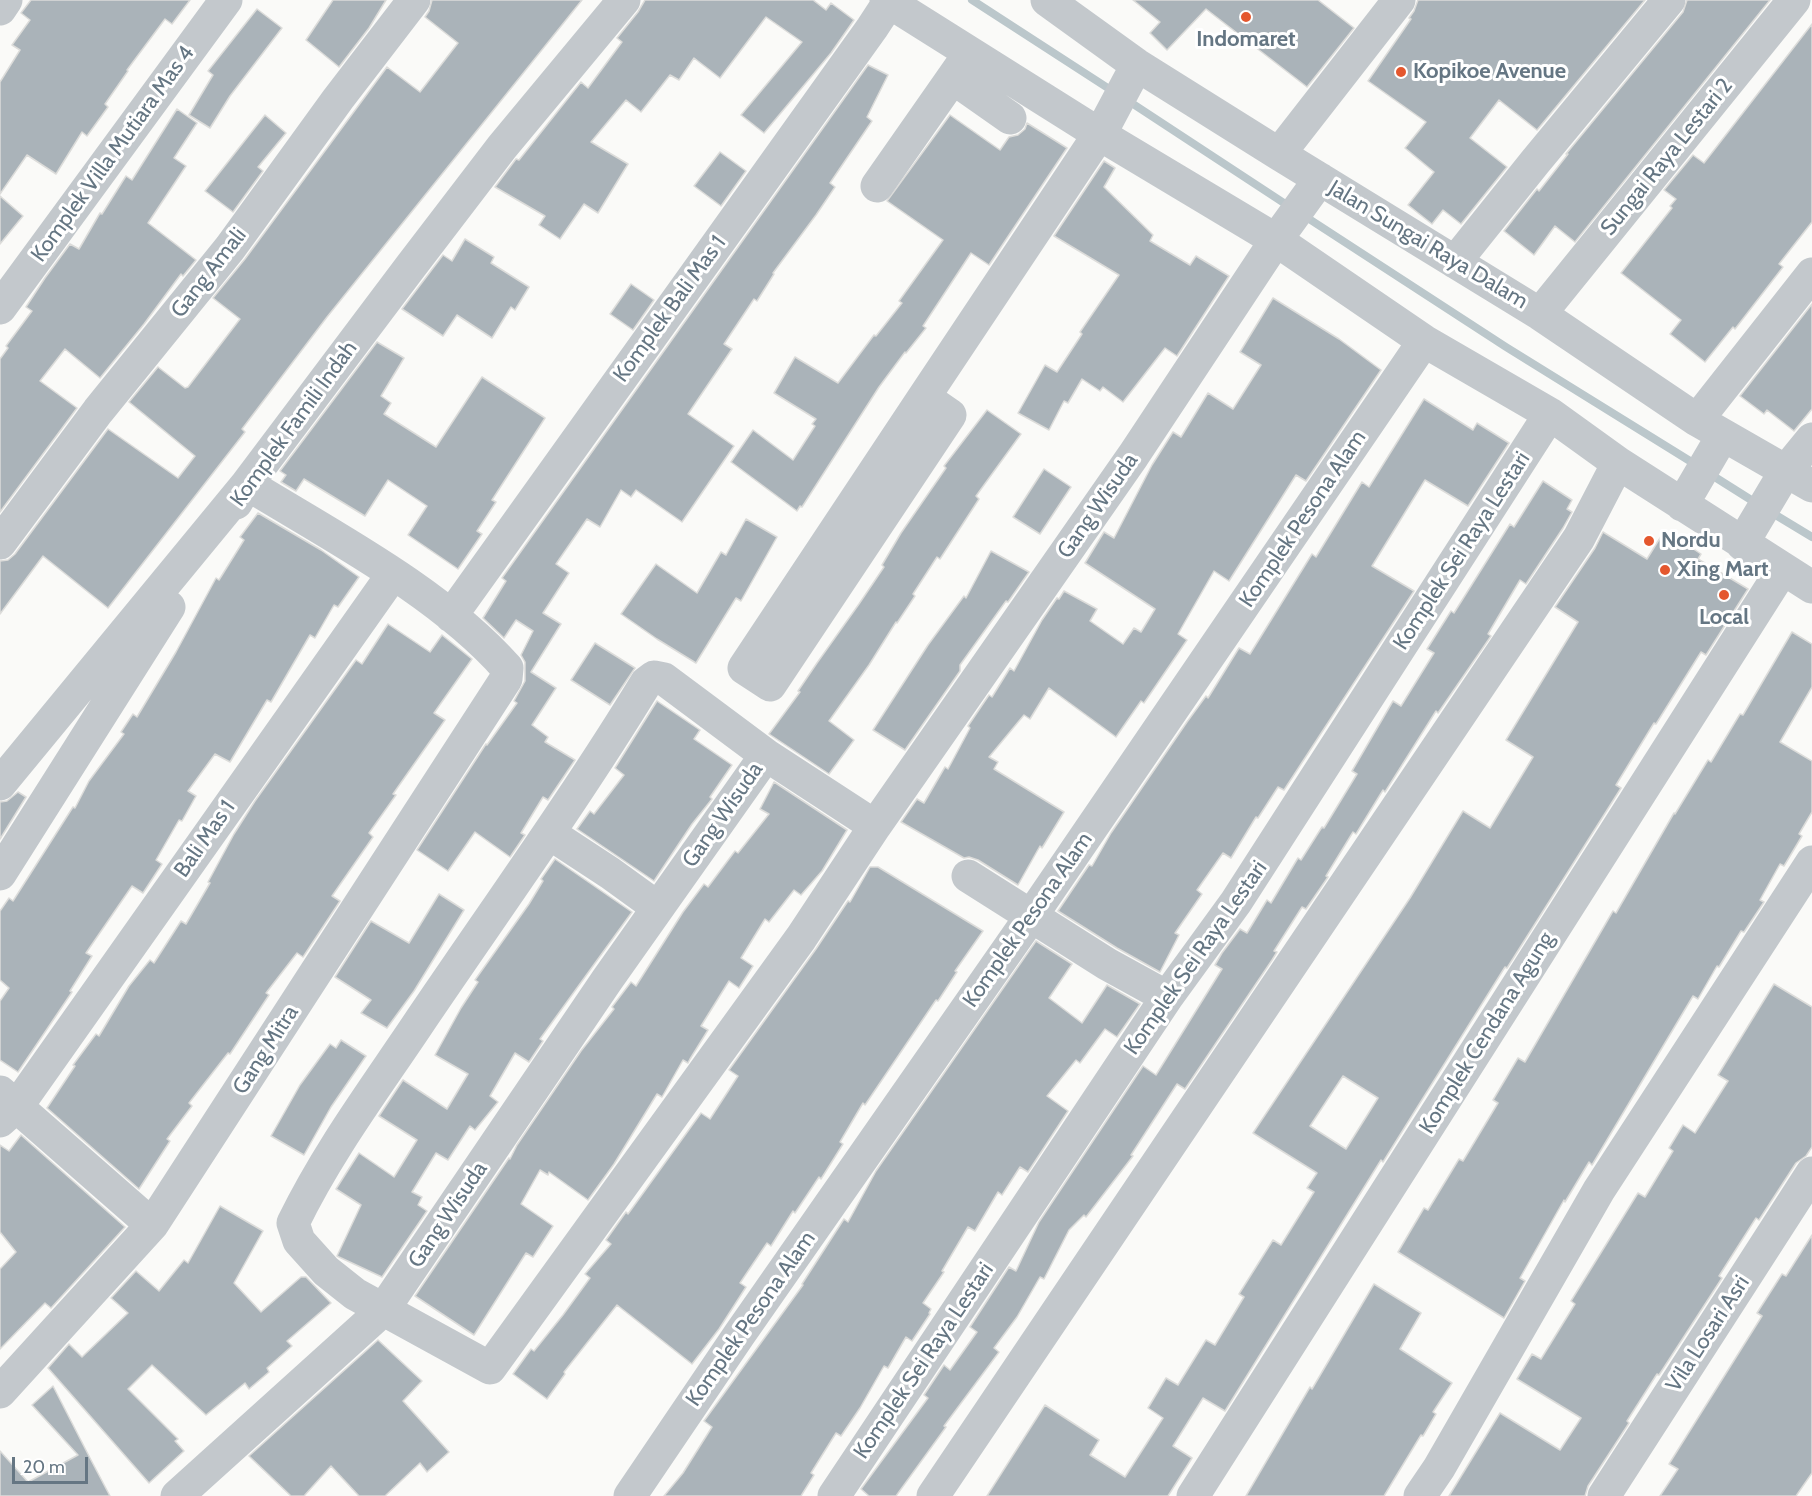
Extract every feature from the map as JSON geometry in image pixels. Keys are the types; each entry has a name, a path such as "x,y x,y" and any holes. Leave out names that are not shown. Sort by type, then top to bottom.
{"street":[{"path":"0,9 6,0"},
{"name":"Komplek Villa Mutiara Mas 4","path":"0,308 226,0"},
{"name":"Gang Amali","path":"0,543 98,411 230,248 338,99 414,0"},
{"name":"Komplek Famili Indah","path":"0,874 248,484 495,156 624,0"},
{"name":"Jalan Sungai Raya Dalam","path":"1047,0 1132,74 1279,154 1318,182 1540,314 1712,434 1792,480"},
{"path":"1279,154 1399,0"},
{"path":"1455,262 1669,0"},
{"name":"Sungai Raya Lestari 2","path":"1540,314 1794,0"},
{"path":"887,1 1017,109"},
{"name":"Komplek Bali Mas 1","path":"451,616 872,28 887,1"},
{"path":"963,63 1101,131 1276,240 1424,341 1550,414 1618,463 1688,495 1750,531 1782,570 1812,588"},
{"path":"878,186 963,63"},
{"path":"924,397 950,415 770,685 744,668 924,397 1101,131 1132,74"},
{"name":"Gang Wisuda","path":"177,1496 383,1311 606,980 766,755 875,826 1132,456 1276,240 1318,182"},
{"path":"1688,495 1712,434 1812,274"},
{"name":"Komplek Pesona Alam","path":"630,1496 739,1335 1032,915 1424,341"},
{"name":"Komplek Sei Raya Lestari","path":"834,1496 1167,997 1236,902 1550,414"},
{"path":"1750,531 1792,480 1812,439"},
{"path":"933,1496 1579,538 1618,463"},
{"path":"0,784 248,484 393,573 451,616"},
{"name":"Komplek Cendana Agung","path":"1193,1496 1782,570"},
{"name":"Bali Mas 1","path":"6,1106 393,573"},
{"name":"Gang Mitra","path":"0,1392 152,1225 506,679 507,668 488,647 451,616"},
{"path":"766,755 664,679 654,677 646,684 599,759 367,1098 311,1185 293,1223 299,1241 326,1271 355,1294 383,1311 490,1368 801,938 875,826"},
{"path":"549,833 610,873 657,908"},
{"path":"1420,1496 1439,1468 1599,1190 1812,862"},
{"path":"968,876 1107,964 1167,997"},
{"path":"6,1106 152,1225"},
{"name":"Vila Losari Asri","path":"1604,1496 1812,1173"}],"building":[{"path":"31,0 190,0 172,24 165,19 127,70 105,104 108,107 87,136 82,132 56,174 27,155 0,194 0,82 20,50 12,45 30,20 21,13"},
{"path":"333,0 386,0 369,28 339,67 306,40"},
{"path":"432,0 582,0 327,317 242,429 245,432 108,608 43,556 0,614 0,561 8,560 15,554 108,429 178,478 195,456 129,402 158,367 185,388 188,387 240,319 213,298 245,259 387,67 420,92 458,43 425,17"},
{"path":"645,0 813,0 826,10 831,3 854,20 831,53 764,133 741,115 802,42 766,17 720,78 694,58 679,80 670,75 641,112 626,100 591,142 628,164 598,213 584,204 560,239 539,225 545,216 495,187 581,82 588,88 622,42 617,38"},
{"path":"1133,0 1318,0 1354,28 1307,87 1206,9 1167,50 1150,33 1160,22"},
{"path":"1418,0 1645,0 1537,130 1499,100 1470,138 1507,167 1461,224 1443,210 1432,224 1408,205 1434,172 1405,148 1426,122 1368,81 1411,19 1409,18"},
{"path":"1687,0 1770,0 1575,242 1555,226 1534,255 1504,231 1683,12"},
{"path":"257,9 282,28 230,96 210,128 189,115 213,75 208,71"},
{"path":"1812,24 1812,222 1779,264 1783,267 1735,329 1733,327 1705,362 1670,334 1681,320 1621,273 1672,208 1670,206 1676,199 1664,190 1693,155 1704,163"},
{"path":"868,65 888,75 867,117 872,121 830,183 835,187 773,273 757,301 754,299 724,344 732,349 688,414 734,446 682,522 636,490 631,497 621,490 600,527 587,519 556,564 569,573 543,613 561,624 531,672 556,688 532,725 548,737 545,742 575,760 548,800 543,797 521,833 525,835 510,857 475,832 448,871 417,850 486,744 517,703 514,701 525,681 525,662 521,655 533,631 516,620 504,638 483,618 506,581 502,578"},
{"path":"177,109 197,123 174,158 186,166 148,223 196,260 183,276 181,274 100,378 65,349 40,381 77,408 0,512 0,359 8,348 6,346 32,311 26,307 45,278 70,244 79,249 100,213 102,214 126,176 132,180"},
{"path":"265,115 286,133 258,167 263,171 233,212 205,191"},
{"path":"950,115 1000,150 1009,137 1018,135 1025,129 1027,123 1067,148 989,265 971,253 923,326 926,328 879,387 802,507 800,506 797,511 731,462 753,430 793,460 815,426 812,424 816,419 774,393 795,357 838,383 874,335 876,336 902,303 899,301 943,240 887,201"},
{"path":"720,152 746,171 721,206 694,186"},
{"path":"1104,161 1115,168 1104,187 1153,235 1150,241 1190,265 1196,256 1229,276 1177,356 1165,348 1123,402 1103,387 1100,391 1082,379 1068,403 1064,401 1049,430 1018,413 1045,365 1057,372 1082,334 1080,332 1119,275 1054,236"},
{"path":"0,196 23,216 0,244"},
{"path":"465,239 494,257 491,263 529,287 515,310 511,307 492,338 457,315 443,336 402,309 443,255 452,261"},
{"path":"631,284 654,300 633,330 610,314"},
{"path":"1273,298 1339,339 1381,370 1306,481 1296,475 1229,581 1214,571 1178,634 1187,640 1144,703 1141,701 1116,737 1049,688 1030,719 1024,715 989,757 998,762 994,769 1064,812 1042,848 1040,846 1018,885 978,860 964,858 901,822 917,799 924,803 945,767 948,769 970,728 968,726 989,695 992,697 1010,668 1014,671 1042,620 1064,591 1097,609 1090,621 1123,644 1134,628 1141,632 1155,609 1085,563 1104,532 1114,538 1152,465 1173,432 1181,437 1208,393 1233,409 1261,365 1240,352"},
{"path":"1812,304 1812,409 1794,431 1767,410 1764,414 1740,396"},
{"path":"377,342 404,358 381,396 391,403 384,414 436,447 482,377 545,418 492,500 496,502 477,531 482,534 458,569 408,535 427,506 388,480 365,516 304,479 296,491 281,482 286,475 280,471"},
{"path":"1424,399 1473,430 1477,423 1509,443 1468,506 1425,480 1372,566 1414,591 1284,790 1278,787 1231,858 1223,853 1197,890 1202,894 1175,933 1179,935 1160,972 1058,911 1089,865 1092,866 1111,833 1187,722 1206,696 1208,698 1239,648 1250,654 1312,554 1316,557 1362,482 1369,487"},
{"path":"987,410 1021,434 976,496 979,499 940,559 937,557 913,594 915,596 829,721 854,740 829,774 769,734 884,567 882,565 901,533 946,468 944,466"},
{"path":"1044,469 1071,487 1040,534 1013,517"},
{"path":"1543,481 1572,500 1567,509 1572,512 1526,584 1520,580 1488,634 1491,636 1438,713 1436,711 1356,834 1353,832 1326,876 1328,877 1306,909 1302,907 1274,951 1277,952 1272,960 1185,1089 1177,1084 1131,1155 1133,1156 1086,1217 1084,1215 1069,1230 1044,1279 1040,1277 1017,1317 994,1348 999,1352 944,1426 946,1427 896,1496 869,1496 861,1489 928,1398 924,1395 944,1365 950,1370 977,1332 970,1327 1009,1267 1016,1271 1039,1222 1143,1066 1156,1075 1222,969 1215,965 1222,953 1240,929 1247,933 1267,900 1271,903 1298,858 1301,860 1322,827 1324,828 1357,774 1352,771 1393,701 1401,706 1434,653 1427,649 1451,611 1454,613 1510,524 1514,527"},
{"path":"258,513 321,550 359,577 338,607 334,605 315,638 310,635 271,702 267,700 230,762 215,754 188,791 196,796 156,860 162,864 143,893 132,886 86,953 92,956 70,991 72,992 18,1072 0,1060 0,1001 9,988 0,980 0,911 9,898 13,901 73,807 75,808 89,781 124,734 121,732 133,714 137,717 216,578 219,580 244,540 240,537"},
{"path":"746,519 777,537 741,601 736,598 696,663 621,614 656,564 697,593 721,552 726,555"},
{"path":"1665,530 1701,554 1698,559 1748,589 1706,655 1701,652 1656,724 1654,723 1616,785 1621,788 1383,1162 1381,1160 1225,1411 1203,1398 1173,1446 1192,1458 1168,1496 987,1496 1045,1405 1099,1440 1090,1455 1125,1477 1163,1418 1148,1408 1166,1378 1178,1385 1206,1340 1215,1345 1244,1297 1239,1294 1273,1240 1281,1245 1314,1192 1307,1188 1317,1173 1253,1133 1410,898 1463,811 1490,828 1533,757 1506,740 1578,622 1555,607 1595,548 1603,532 1647,559","holes":["1343,1076 1378,1098 1346,1149 1310,1126"]},
{"path":"991,551 1029,572 960,665 960,671 905,750 873,730 928,645 964,596 966,598"},
{"path":"388,624 430,652 442,635 472,659 434,713 445,720 393,794 396,795 369,833 373,837 332,896 340,901 303,957 297,953 266,993 269,995 230,1054 228,1053 189,1103 192,1106 167,1139 170,1141 139,1189 47,1108 75,1066 73,1065 96,1034 99,1036 129,986 150,960 154,963 181,921 186,924 210,883 208,882 234,834 255,801 356,660 362,664"},
{"path":"1792,632 1812,644 1812,687 1780,742 1812,761 1812,812 1799,834 1802,836 1784,866 1780,864 1760,900 1764,902 1744,932 1741,931 1719,967 1717,966 1698,999 1693,996 1592,1165 1589,1162 1565,1202 1564,1200 1520,1278 1525,1281 1504,1318 1398,1252 1424,1208 1428,1210 1459,1159 1463,1161 1498,1103 1493,1100 1518,1058 1525,1062 1613,911 1616,913 1674,813 1708,760 1711,762 1740,714 1743,715"},
{"path":"595,643 635,668 610,705 571,680"},
{"path":"657,701 700,730 694,739 732,765 710,797 712,799 692,824 654,881 577,829 590,811 594,814 624,775 615,768"},
{"path":"774,782 847,830 822,871 801,895 794,890 769,922 765,919 741,958 753,966 739,988 729,981 701,1026 708,1030 688,1063 683,1060 662,1097 657,1094 614,1164 588,1200 549,1172 548,1175 540,1170 521,1204 553,1226 533,1257 526,1253 474,1335 415,1296 510,1159 517,1145 581,1051 614,1009 612,1007 631,982 636,986 683,912 704,884 708,887 735,851 738,853 769,814 760,809"},
{"path":"18,792 26,797 0,839 0,802 7,801"},
{"path":"555,859 632,912 540,1039 543,1041 529,1062 515,1053 490,1096 498,1102 475,1130 470,1126 448,1160 436,1153 412,1192 422,1197 418,1205 427,1211 382,1277 337,1256 361,1205 336,1189 359,1153 394,1177 417,1140 379,1116 403,1080 447,1109 468,1074 435,1055 478,982 475,980 529,904 543,881 541,879"},
{"path":"870,867 878,867 983,931 955,971 957,972 938,1001 936,1000 865,1105 863,1103 840,1142 843,1144 821,1179 819,1177 795,1213 793,1211 771,1246 767,1243 740,1283 746,1287 719,1329 692,1364 617,1305 564,1372 565,1374 547,1399 513,1374 531,1349 534,1351 563,1315 590,1278 585,1274 611,1244 606,1240 626,1212 628,1214 701,1113 710,1119 738,1076 729,1070 848,901 850,902"},
{"path":"439,894 464,910 414,991 387,1028 361,1013 371,1000 335,977 371,921 409,943"},
{"path":"1036,941 1072,964 1049,998 1082,1023 1107,985 1140,1004 1117,1037 1105,1029 1080,1063 1076,1060 1047,1096 1068,1111 1028,1172 1020,1167 1002,1195 998,1192 975,1231 968,1227 942,1271 944,1272 923,1303 931,1309 930,1314 912,1341 906,1337 888,1368 884,1366 841,1436 836,1433 811,1473 814,1475 801,1496 664,1496 683,1473 712,1427 704,1421 803,1285 844,1219 848,1222 876,1171"},
{"path":"1774,984 1812,1007 1812,1147 1806,1156 1796,1163 1759,1220 1756,1218 1719,1276 1722,1278 1627,1421 1629,1423 1588,1486 1585,1496 1449,1496 1500,1413 1560,1450 1581,1418 1517,1379 1532,1354 1541,1359 1575,1304 1571,1301 1638,1193 1645,1197 1673,1151 1669,1148 1683,1125 1695,1133 1728,1081 1718,1075"},
{"path":"341,1040 366,1056 331,1107 304,1155 271,1136 300,1085 330,1044 336,1048"},
{"path":"21,1135 125,1227 51,1308 45,1303 0,1349 0,1269 16,1252 0,1232 0,1145 9,1151"},
{"path":"220,1206 263,1231 234,1283 261,1312 301,1277 306,1277 331,1303 287,1341 292,1346 267,1368 269,1372 249,1389 245,1383 206,1415 152,1365 128,1389 178,1439 175,1441 184,1451 149,1483 48,1368 69,1344 82,1357 128,1313 111,1298 136,1271 159,1291 184,1260 188,1263"},
{"path":"1812,1235 1812,1473 1796,1496 1660,1496 1678,1469 1669,1464 1762,1316 1757,1313 1782,1274 1786,1276"},
{"path":"1374,1284 1421,1313 1400,1349 1452,1383 1433,1412 1436,1414 1423,1436 1421,1435 1384,1496 1246,1496 1310,1387 1312,1389"},
{"path":"378,1340 422,1381 403,1401 449,1452 427,1472 420,1463 385,1496 359,1496 331,1466 304,1496 291,1496 249,1456"},
{"path":"53,1386 110,1496 0,1496 0,1451 28,1482 78,1455 32,1405"}],"waterway":[{"path":"972,0 1114,92"},
{"path":"1127,100 1290,207"},
{"path":"1303,215 1506,347 1698,466"},
{"path":"1710,474 1756,503"},
{"path":"1769,511 1812,537"}],"place":[{"name":"Indomaret","path":"1246,17"},
{"name":"Kopikoe Avenue","path":"1401,72"},
{"name":"Nordu","path":"1649,541"},
{"name":"Xing Mart","path":"1665,570"},
{"name":"Local","path":"1724,595"}]}
